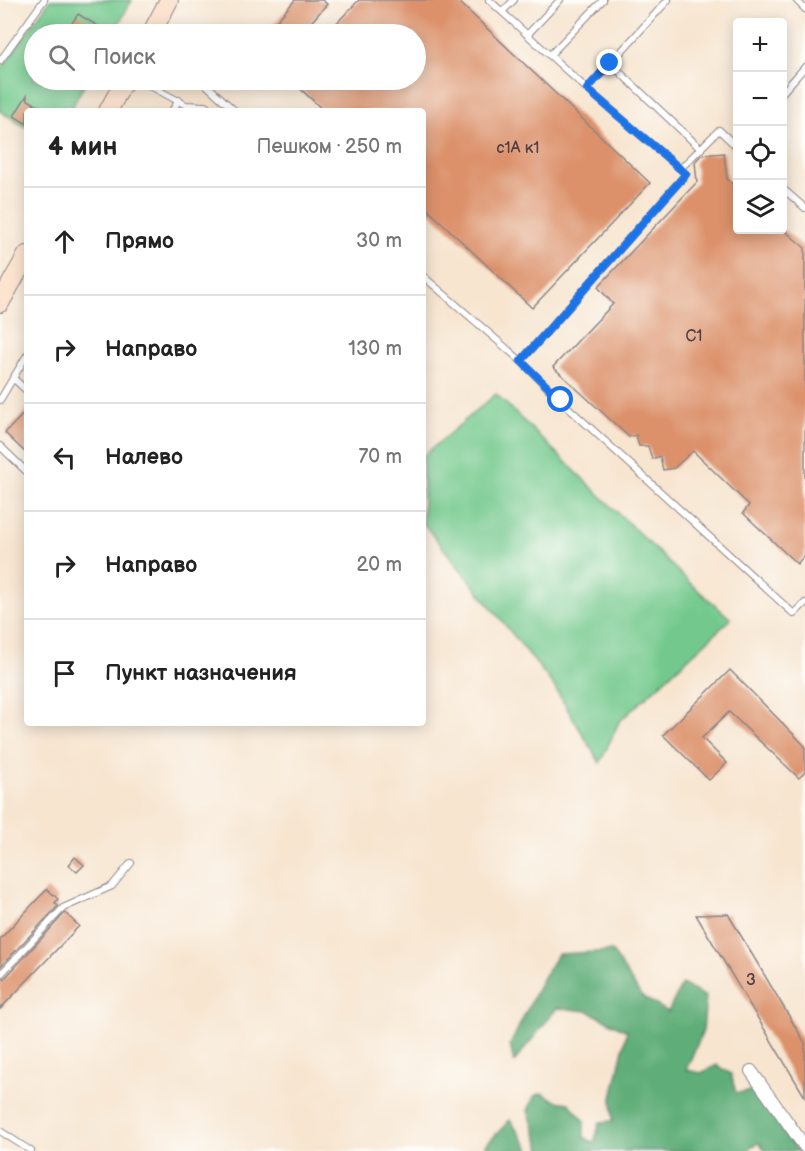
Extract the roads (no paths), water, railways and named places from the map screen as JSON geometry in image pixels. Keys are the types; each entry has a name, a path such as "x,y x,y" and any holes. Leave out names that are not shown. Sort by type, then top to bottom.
{"street":[{"path":"157,24 169,0"},
{"path":"110,108 120,90"},
{"path":"0,303 24,260"},
{"path":"751,1071 805,1147"}],"lane":[{"path":"27,24 44,0"},
{"path":"489,0 587,89 686,174 521,361"},
{"path":"502,12 514,0"},
{"path":"527,34 560,0"},
{"path":"550,55 603,0"},
{"path":"587,89 668,0"},
{"path":"796,0 805,9"},
{"path":"0,61 24,28"},
{"path":"610,63 701,149"},
{"path":"787,88 805,67"},
{"path":"159,90 186,105 207,108"},
{"path":"212,90 232,108"},
{"path":"174,108 179,100"},
{"path":"680,169 719,130 733,142"},
{"path":"787,192 805,208"},
{"path":"426,279 521,361 794,614 805,603"},
{"path":"0,400 24,360"},
{"path":"13,378 24,388"},
{"path":"0,446 24,469"},
{"path":"0,975 63,908 112,886 131,863"},
{"path":"0,1131 31,1151"}]}
